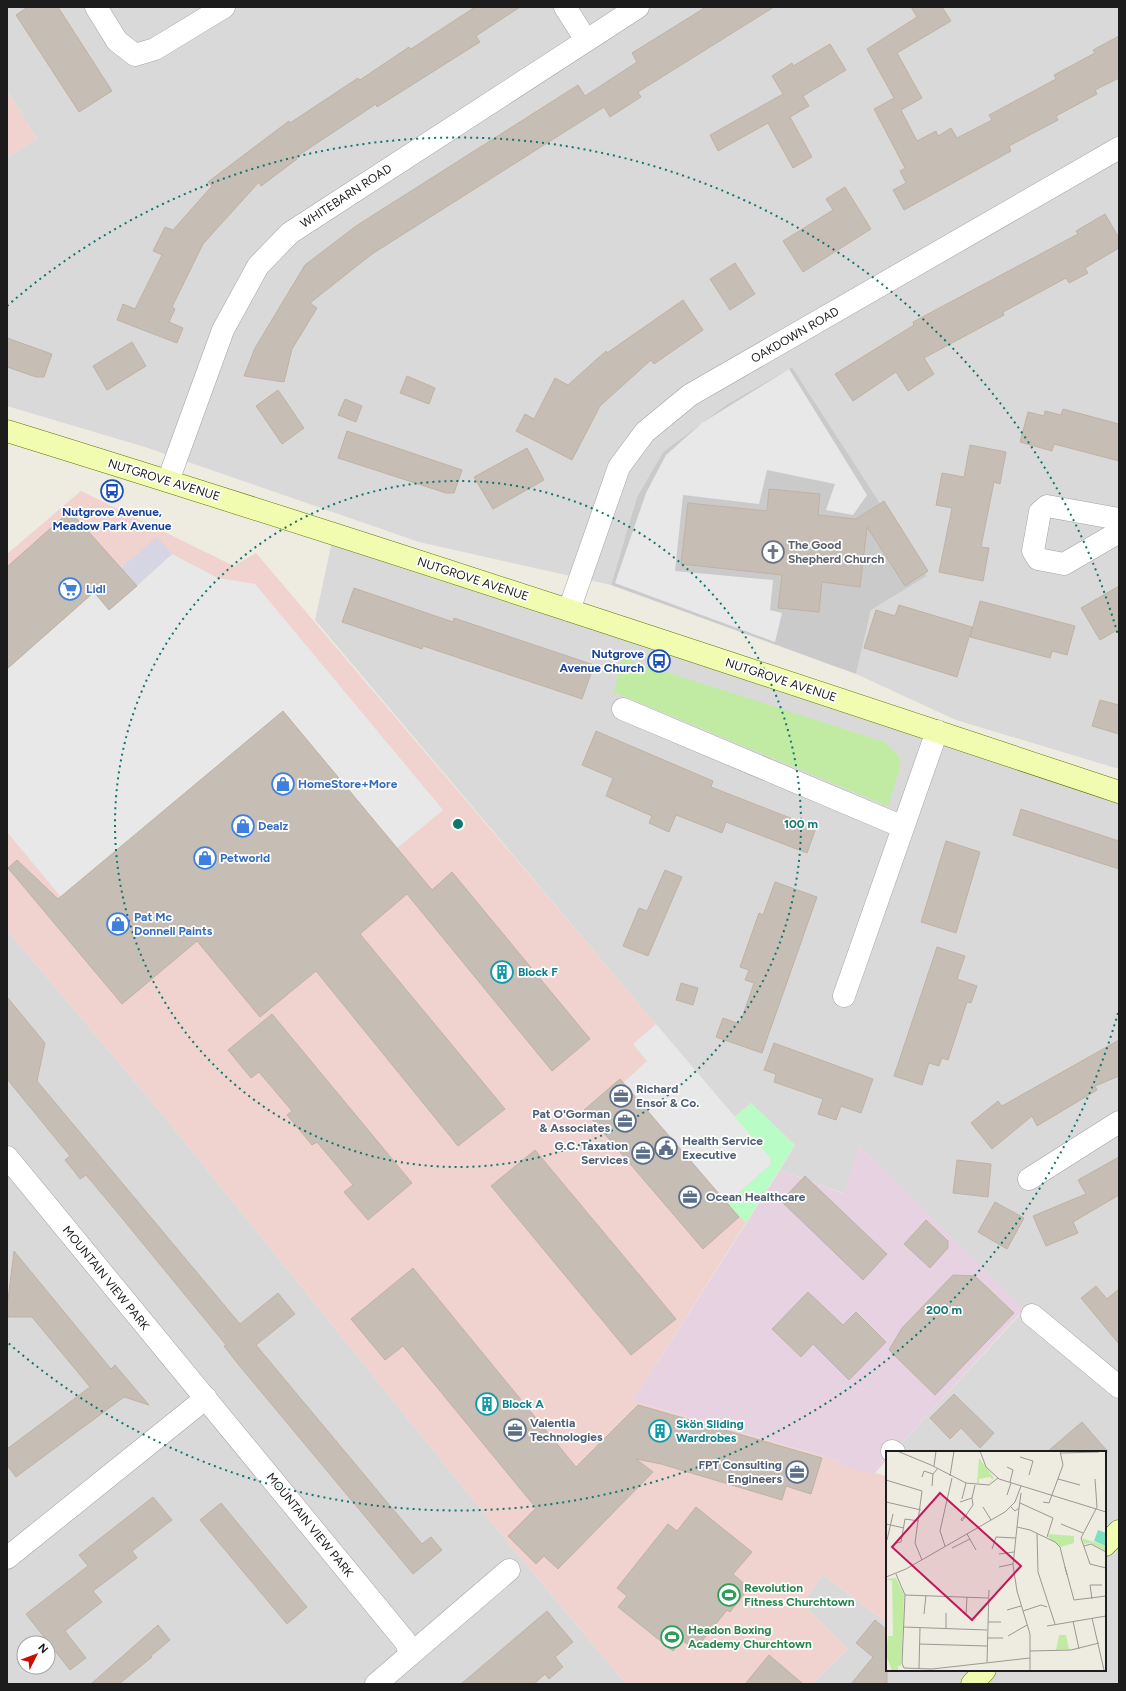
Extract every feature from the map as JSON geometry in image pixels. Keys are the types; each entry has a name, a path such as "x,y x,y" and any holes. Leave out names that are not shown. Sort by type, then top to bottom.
{"main road":[{"name":"NUTGROVE AVENUE","path":"7,431 168,481 569,610 1119,792"},
{"path":"1106,1544 1119,1531"},
{"path":"972,1684 984,1671"}],"street":[{"path":"96,7 117,41 135,55 155,49 224,7"},
{"path":"565,7 586,40"},
{"name":"WHITEBARN ROAD","path":"168,481 223,330 258,266 290,233 638,7"},
{"name":"OAKDOWN ROAD","path":"569,610 619,468 645,432 690,395 1119,148"},
{"path":"1119,519 1047,506 1040,512 1032,552 1038,559 1064,564 1119,532"},
{"path":"624,709 903,827"},
{"path":"844,996 937,731"},
{"path":"1029,1179 1119,1122"},
{"name":"MOUNTAIN VIEW PARK","path":"7,1157 405,1641 410,1654"},
{"path":"1032,1315 1119,1386"},
{"path":"7,1558 206,1398"},
{"path":"376,1684 509,1570"}],"shaded area":[{"path":"7,7 1119,7 1119,769 956,720 856,674 871,610 927,576 792,367 726,405 663,452 637,497 611,585 419,542 148,448 7,406 7,157 37,139 7,90"},
{"path":"7,90 37,139 7,157"},
{"path":"792,367 927,576 871,610 856,674 611,585 637,497 663,452 726,405"},
{"path":"789,369 867,495 853,515 826,510 835,484 767,470 759,504 683,495 675,571 773,580 770,610 782,613 775,642 615,583 646,493 666,455 702,423"},
{"path":"81,491 234,566 256,553 734,1116 751,1103 795,1145 633,1401 842,1462 842,1466 886,1476 886,1622 823,1575 802,1603 848,1649 812,1684 626,1684 496,1528 158,1109 7,930 7,554"},
{"path":"157,537 172,554 137,586 121,568"},
{"path":"333,537 1119,791 1119,1684 812,1684 848,1649 802,1603 823,1575 886,1622 886,1671 1106,1671 1106,1451 895,1451 1024,1310 859,1145 845,1194 780,1170 795,1145 751,1103 734,1117 315,620"},
{"path":"172,554 218,578 255,584 443,810 397,848 283,711 61,897 7,832 7,669 94,593 109,609"},
{"path":"7,930 158,1109 496,1528 626,1684 7,1684"},
{"path":"656,1024 770,1158 771,1164 727,1203 623,1083 647,1061 633,1044"},
{"path":"859,1145 1024,1309 895,1451 886,1451 886,1461 874,1474 841,1466 842,1462 633,1401 780,1170 844,1194"}],"green space":[{"path":"622,658 885,742 899,756 900,768 888,806 614,692"},
{"path":"751,1103 795,1145 746,1223 727,1203 771,1164 769,1158 734,1117"}],"building":[{"path":"28,7 58,7 112,91 79,112 16,15"},
{"path":"475,7 520,7 476,36 480,42 377,107 376,104 296,157 297,159 261,186 259,182 203,244 172,307 175,309 169,322 183,328 177,343 117,320 123,304 135,309 162,255 153,251 165,227 173,230 212,186 208,182 289,121 290,123 358,78 360,80 409,47 411,49"},
{"path":"706,7 774,7 638,92 641,97 610,117 604,107 372,254 310,303 317,308 292,349 284,382 244,376 255,348 305,265 356,226 578,85 585,96 637,62 632,53"},
{"path":"911,7 942,7 951,21 897,53 922,98 901,110 917,141 936,131 938,136 951,128 957,138 992,120 989,115 1056,79 1054,75 1095,53 1093,50 1119,36 1119,78 1095,90 1097,94 1056,116 1058,120 1009,146 1011,151 904,210 893,190 906,183 900,171 905,168 874,109 894,98 867,49 917,17"},
{"path":"830,44 846,70 803,96 809,106 790,117 812,157 793,168 768,123 718,151 710,135 783,94 772,76 792,63 793,66"},
{"path":"845,187 871,229 803,272 783,241 833,210 826,199"},
{"path":"1105,214 1119,238 1119,248 1085,268 1088,273 1069,283 1066,278 1003,312 1004,315 924,358 934,374 908,391 896,372 853,401 835,374 914,325 913,322 1078,234 1076,231"},
{"path":"735,263 755,294 730,310 710,279"},
{"path":"683,300 703,330 654,364 651,360 600,406 572,460 516,431 525,414 534,419 555,378 568,385 606,351 607,353"},
{"path":"7,338 52,354 44,377 36,377 7,367"},
{"path":"132,342 146,366 107,390 93,366"},
{"path":"407,376 435,388 429,404 400,393"},
{"path":"278,390 304,428 282,444 256,406"},
{"path":"345,399 362,406 356,422 338,415"},
{"path":"1063,409 1119,424 1119,461 1054,444 1052,451 1020,442 1028,412 1044,416 1045,411 1061,415"},
{"path":"347,431 462,470 454,493 446,493 338,458"},
{"path":"970,445 1006,452 1000,484 994,482 981,547 989,548 983,581 939,572 952,508 936,505 942,473 964,477"},
{"path":"527,448 544,480 493,509 474,477"},
{"name":"The Good Shepherd Church","path":"769,489 820,494 818,515 856,519 884,501 928,571 905,586 867,527 860,587 822,582 819,612 778,608 782,575 681,564 688,503 767,511"},
{"name":"Lidl","path":"70,511 137,586 109,610 94,592 7,669 7,567"},
{"path":"1119,586 1119,629 1100,640 1081,608"},
{"path":"354,588 453,622 454,618 594,665 582,699 423,646 422,649 342,622"},
{"path":"980,601 1075,626 1067,655 1052,651 1050,658 970,637"},
{"path":"899,605 972,627 957,677 864,648 876,610 895,616"},
{"path":"1100,700 1119,705 1119,734 1092,726"},
{"path":"283,711 432,890 452,872 590,1039 552,1071 407,894 360,934 505,1109 458,1146 316,971 260,1017 197,941 122,1004 8,868 17,860 58,899"},
{"path":"596,731 713,781 711,787 816,828 807,853 726,822 722,833 676,815 669,832 649,823 652,816 606,796 613,778 582,765"},
{"path":"1021,809 1119,841 1119,869 1013,835"},
{"path":"946,841 980,852 956,933 921,922"},
{"path":"665,870 682,877 648,956 623,946 639,908 647,911"},
{"path":"775,882 817,897 762,1053 716,1037 723,1018 740,1024 754,983 745,980 749,970 740,967 759,913 763,915"},
{"path":"937,947 965,956 957,979 977,986 971,1003 967,1002 948,1060 942,1058 939,1066 929,1063 922,1085 894,1076"},
{"path":"681,983 698,988 693,1005 676,1000"},
{"path":"7,997 45,1043 37,1081 240,1324 278,1293 295,1314 256,1345 422,1544 431,1537 442,1550 413,1574 238,1364 224,1346 226,1345 86,1175 80,1179 65,1160 70,1156 7,1079"},
{"path":"272,1014 412,1183 368,1220 344,1192 353,1185 317,1142 312,1145 287,1115 292,1111 259,1072 251,1078 228,1050"},
{"path":"1119,1040 1119,1076 1095,1086 1097,1090 1037,1126 1032,1116 992,1149 971,1123 998,1101 1002,1106"},
{"path":"774,1043 873,1079 861,1113 841,1106 836,1120 818,1114 823,1099 774,1082 776,1074 764,1070"},
{"path":"620,1079 739,1217 703,1249 584,1110"},
{"path":"535,1150 676,1319 631,1355 491,1186"},
{"path":"1119,1157 1119,1195 1073,1222 1078,1233 1046,1246 1033,1216 1086,1194 1078,1180"},
{"path":"957,1160 991,1164 988,1197 953,1193"},
{"path":"805,1176 887,1254 863,1280 781,1201"},
{"path":"995,1202 1024,1218 1007,1249 978,1232"},
{"path":"926,1220 948,1241 948,1248 930,1268 904,1244"},
{"path":"14,1251 111,1369 115,1365 149,1405 124,1397 16,1477 7,1465 7,1449 90,1387 32,1317 8,1317 7,1308"},
{"path":"413,1268 576,1467 638,1405 822,1458 811,1494 786,1486 782,1500 661,1464 636,1459 653,1472 558,1569 544,1556 536,1564 508,1536 536,1508 403,1346 385,1360 351,1319"},
{"path":"953,1275 975,1276 1014,1313 935,1395 889,1350 902,1328"},
{"path":"1096,1286 1107,1299 1119,1289 1119,1344 1081,1298"},
{"path":"808,1292 843,1325 856,1312 886,1342 849,1380 813,1344 801,1357 772,1329"},
{"path":"954,1394 994,1433 980,1448 961,1428 950,1439 930,1418"},
{"path":"1082,1422 1108,1452 1106,1451 1048,1451"},
{"path":"153,1497 172,1520 132,1551 137,1558 93,1591 102,1602 65,1631 86,1658 70,1670 56,1652 56,1635 42,1635 26,1614 88,1566 79,1555"},
{"path":"221,1503 307,1607 287,1624 200,1520"},
{"path":"696,1507 752,1552 733,1574 749,1588 730,1612 727,1610 695,1650 682,1640 673,1651 618,1607 627,1596 617,1588 668,1524 677,1531"},
{"path":"547,1611 573,1642 555,1657 563,1667 549,1679 545,1674 534,1684 461,1684"},
{"path":"875,1620 886,1629 887,1684 851,1684 873,1657 856,1643"},
{"path":"158,1625 170,1640 151,1656 152,1657 119,1684 91,1684"},
{"path":"769,1655 803,1684 745,1684"}],"place":[{"name":"Nutgrove Avenue, Meadow Park Avenue","path":"112,491"},
{"name":"The Good Shepherd Church","path":"773,552"},
{"name":"Lidl","path":"70,589"},
{"name":"Nutgrove Avenue Church","path":"659,661"},
{"name":"HomeStore+More","path":"283,784"},
{"name":"Dealz","path":"243,826"},
{"name":"Petworld","path":"205,858"},
{"name":"Pat Mc Donnell Paints","path":"118,924"},
{"name":"Block F","path":"502,972"},
{"name":"Richard Ensor & Co.","path":"621,1096"},
{"name":"Pat O'Gorman & Associates","path":"625,1121"},
{"name":"Health Service Executive","path":"666,1148"},
{"name":"G.C. Taxation Services","path":"643,1153"},
{"name":"Ocean Healthcare","path":"690,1197"},
{"name":"Block A","path":"487,1404"},
{"name":"Valentia Technologies","path":"515,1430"},
{"name":"Skön Sliding Wardrobes","path":"660,1431"},
{"name":"FPT Consulting Engineers","path":"797,1472"},
{"name":"Revolution Fitness Churchtown","path":"729,1595"},
{"name":"Headon Boxing Academy Churchtown","path":"672,1637"}]}
